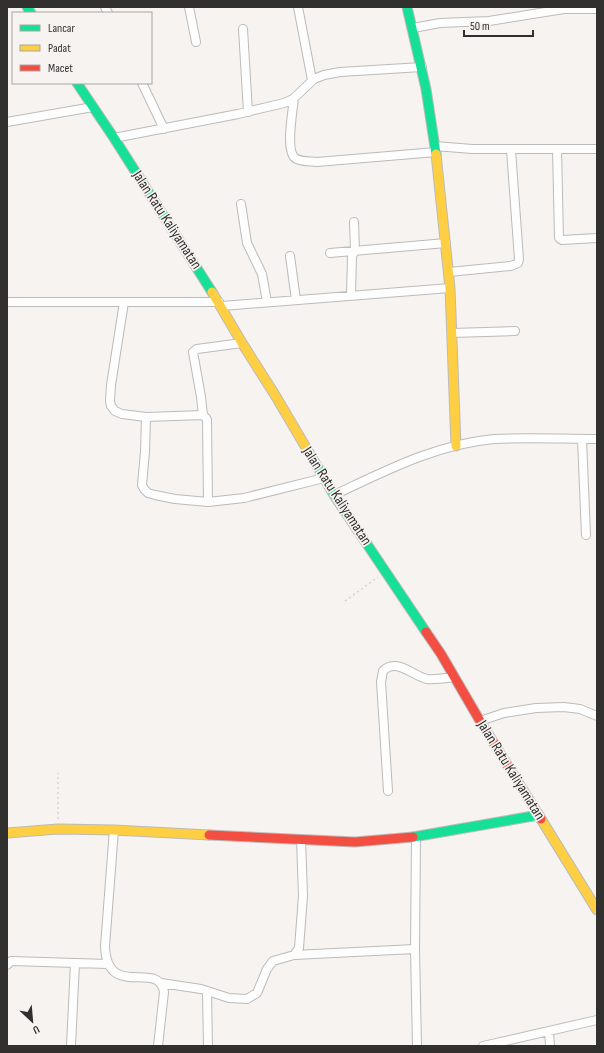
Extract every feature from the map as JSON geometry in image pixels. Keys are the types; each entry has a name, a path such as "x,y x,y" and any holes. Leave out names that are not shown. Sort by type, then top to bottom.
{"main road":[{"path":"407,7 422,67 435,149 446,243 450,288 456,446"},
{"name":"Jalan Ratu Kaliyamatan","path":"78,84 221,304 242,343 275,395 334,495 425,628 480,721 597,910"},
{"path":"7,833 58,830 114,830 355,842 416,837 539,815"}],"street":[{"path":"189,7 196,42"},
{"path":"298,7 312,80"},
{"path":"413,28 440,23 489,21 564,9 592,8"},
{"path":"243,29 248,112"},
{"path":"114,138 248,112 284,103 294,98 312,80 320,76 340,72 422,67"},
{"path":"142,84 164,129"},
{"path":"294,98 290,144 292,154 298,159 306,161 316,162 435,149 597,149"},
{"path":"7,122 92,107"},
{"path":"557,149 559,238 562,240 597,238"},
{"path":"449,272 511,266 518,263 519,259 512,150"},
{"path":"242,204 247,243 262,274 267,302"},
{"path":"351,295 352,256 355,251 354,222"},
{"path":"330,253 446,243"},
{"path":"290,256 296,300"},
{"path":"7,302 221,304 296,300 450,288"},
{"path":"124,302 111,385 110,401 114,411 122,414 146,417 203,415"},
{"path":"452,333 514,331"},
{"path":"208,502 207,420 203,415 193,352 198,349 242,343"},
{"path":"146,417 142,485 148,493 175,499 208,502 244,498 324,478"},
{"path":"334,495 400,465 456,446 493,439 597,439"},
{"path":"582,439 586,535"},
{"path":"388,791 381,677 383,671 396,666 427,679 455,677"},
{"path":"480,721 504,713 536,708 564,707 580,709 597,716"},
{"path":"114,830 105,955 112,971 117,975 145,978 161,983 201,989 229,998 247,999 257,993 267,969 273,961 294,955 415,949"},
{"path":"416,837 415,949 417,1046"},
{"path":"294,955 299,948 302,913 303,896 301,839"},
{"path":"8,962 108,964"},
{"path":"71,1046 75,963"},
{"path":"158,1046 164,992 161,983"},
{"path":"207,992 208,1046"},
{"path":"483,1046 597,1020"},
{"path":"549,1031 550,1046"}],"path":[{"path":"345,601 386,572"},
{"path":"58,773 58,830"}],"traffic: fast":[{"path":"27,7 30,12"},
{"path":"407,7 426,89 436,154"},
{"path":"78,84 114,138 212,292"},
{"path":"308,451 334,495 426,632"},
{"path":"413,837 539,815"}],"traffic: slow":[{"path":"436,154 450,288 456,446"},
{"path":"212,292 308,451"},
{"path":"541,819 597,910"},
{"path":"7,833 58,829 114,830 209,835"}],"traffic: jam":[{"path":"426,632 441,654 480,721 541,819"},
{"path":"209,835 355,842 413,837"}]}
